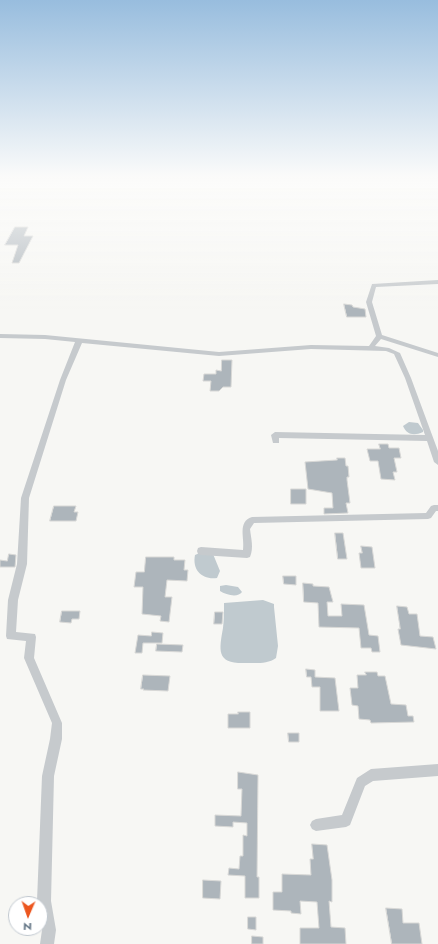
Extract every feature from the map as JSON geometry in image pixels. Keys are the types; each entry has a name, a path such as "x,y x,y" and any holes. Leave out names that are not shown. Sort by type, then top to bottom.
{"street":[{"path":"379,336 369,302 374,285 438,282"},
{"path":"0,336 45,337 220,354 311,347 387,349 397,353 408,378 428,438 438,462"},
{"path":"371,348 379,336"},
{"path":"379,336 438,355"},
{"path":"47,944 49,930 44,900 48,776 56,739 57,723 29,658 31,637 11,636 13,600 22,564 25,498 63,380 79,341"},
{"path":"276,441 275,435 428,438"},
{"path":"201,551 247,554 248,546 246,528 252,520 428,516 434,508 438,508"},
{"path":"316,825 346,821 361,782 371,775 438,770"}],"shaded area":[{"path":"409,422 418,423 423,432 417,434 409,433 403,426"},
{"path":"202,552 213,554 220,571 217,578 203,576 199,573 194,560 195,555"},
{"path":"226,585 238,587 242,592 238,595 225,594 220,591 220,586"},
{"path":"263,600 274,604 278,646 276,658 266,662 236,663 224,658 221,643 224,622 224,603"}],"building":[{"path":"15,227 28,227 24,236 33,236 19,263 12,263 18,245 5,245"},
{"path":"344,304 365,309 366,317 347,317"},
{"path":"222,360 232,360 231,387 223,387 219,391 210,391 211,381 203,381 204,374 216,374 216,370 221,371"},
{"path":"379,444 388,444 389,448 399,448 401,458 394,458 397,472 393,472 395,480 381,479 378,461 370,461 367,449 380,449"},
{"path":"337,458 345,458 346,466 348,466 349,477 347,477 347,480 350,503 346,503 348,513 324,514 324,508 333,508 332,493 308,489 305,462 337,460"},
{"path":"291,489 306,489 306,504 291,504"},
{"path":"54,506 76,506 74,512 78,512 76,521 50,521"},
{"path":"335,533 343,533 347,559 338,559"},
{"path":"361,546 372,547 375,568 361,568 359,553 362,553"},
{"path":"9,554 16,555 15,567 0,567 0,560 7,561"},
{"path":"146,557 174,557 174,560 185,560 184,570 188,570 187,581 167,580 165,597 172,597 169,622 160,621 161,616 142,614 143,587 134,587 136,572 144,572"},
{"path":"283,576 296,576 296,585 284,584"},
{"path":"303,583 313,584 313,586 329,587 333,602 327,602 328,616 342,616 341,604 364,605 369,635 378,636 380,652 372,652 371,648 361,648 359,628 319,627 318,603 304,602"},
{"path":"397,606 407,607 409,614 417,614 420,636 433,637 436,649 401,645 398,629 400,629"},
{"path":"62,611 80,611 79,619 72,619 71,623 60,622"},
{"path":"215,612 223,612 222,624 214,624"},
{"path":"152,632 163,633 162,643 143,643 142,653 135,653 138,635 151,636"},
{"path":"157,644 183,645 182,652 156,651"},
{"path":"306,669 315,670 315,677 335,678 339,711 320,711 320,687 312,687 311,677 307,677"},
{"path":"365,672 377,672 378,676 385,676 391,704 406,705 408,716 413,716 414,722 371,723 370,720 359,719 358,706 352,705 350,688 358,688 357,675 366,675"},
{"path":"143,675 170,676 168,691 141,689"},
{"path":"238,712 250,712 250,728 228,728 228,714 238,714"},
{"path":"288,733 299,733 299,742 289,742"},
{"path":"238,772 258,775 257,877 259,877 259,898 245,898 245,876 228,875 229,868 239,869 240,856 243,856 243,835 247,836 247,823 233,822 233,827 215,826 215,815 241,816 242,789 238,789"},
{"path":"312,844 327,845 332,880 332,902 329,901 331,927 345,928 346,944 300,944 300,928 319,928 317,902 300,901 301,914 291,913 291,911 273,910 273,892 282,892 282,874 311,875 310,859 313,859"},
{"path":"203,880 221,881 220,899 203,898"},
{"path":"386,908 402,909 403,923 419,923 422,944 392,944"},
{"path":"248,917 256,917 256,930 248,929"},
{"path":"252,936 263,937 263,944 252,944"}]}
